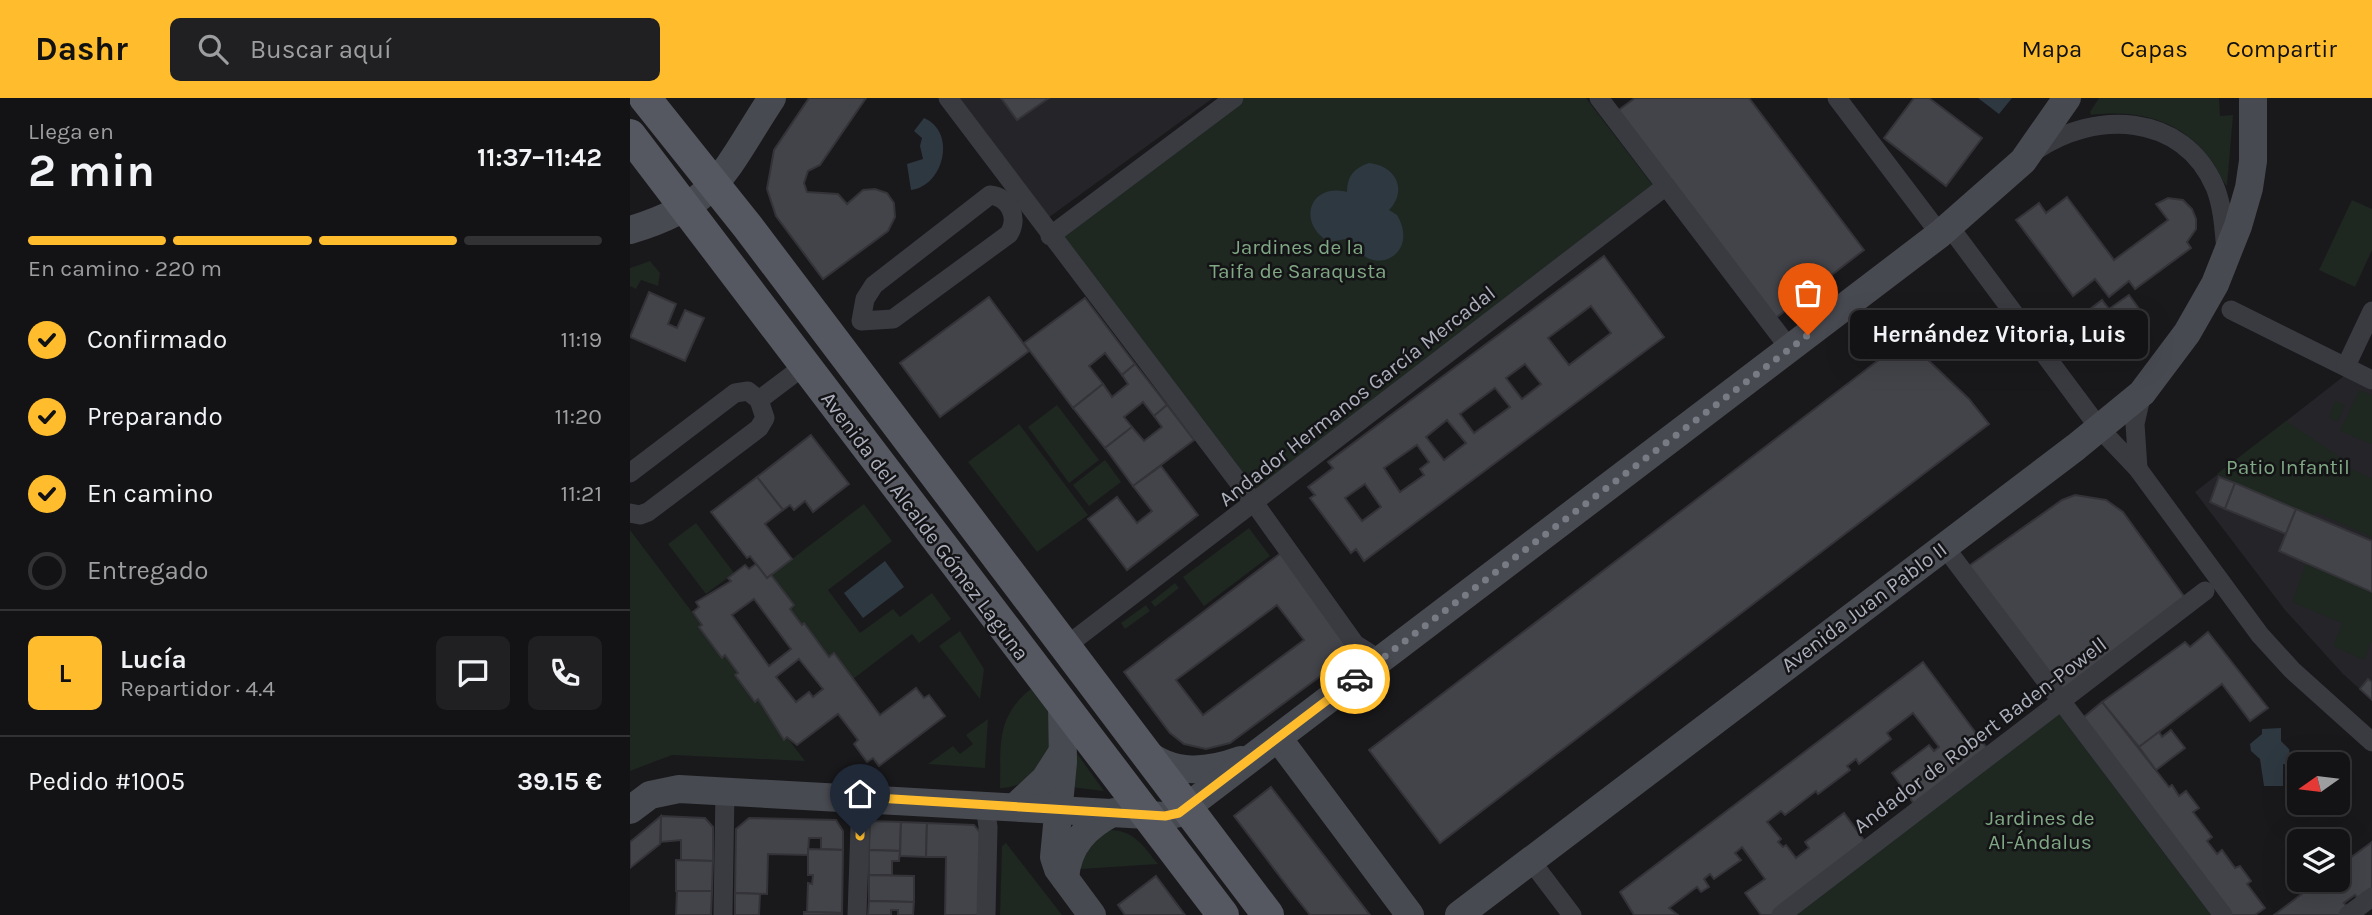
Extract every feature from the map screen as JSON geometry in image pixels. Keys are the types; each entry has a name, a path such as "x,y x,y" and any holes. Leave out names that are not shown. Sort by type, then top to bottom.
{"main road":[{"name":"Avenida del Alcalde Gómez Laguna","path":"640,110 702,197 804,366 1062,705 1129,813 1170,846 1223,915"},
{"name":"Avenida del Alcalde Gómez Laguna","path":"702,197 748,227 1139,746 1182,810 1268,915"}],"street":[{"path":"630,230 661,221 702,197 736,158 753,111 772,98"},
{"path":"948,98 1255,504 1355,644 1380,660"},
{"path":"1050,236 1234,98"},
{"path":"1837,98 2100,429 2138,469 2210,570 2274,652 2372,742"},
{"path":"2023,160 2067,98"},
{"name":"Avenida Juan Pablo II","path":"1459,915 2100,429 2142,393 2187,333 2227,259 2251,174 2253,98"},
{"path":"1609,102 1666,186 1790,349"},
{"path":"630,810 650,795 663,791 725,790 1165,816 1182,810 1267,746 1944,230 2023,160 2065,134 2113,122 2154,129 2181,144 2214,187 2220,206 2227,259"},
{"name":"Andador Hermanos García Mercadal","path":"1074,640 1255,504 1666,186"},
{"path":"999,196 1008,204 1014,222 1009,234 893,319 860,321 865,299 874,285 984,198 999,196"},
{"path":"2231,310 2372,380"},
{"path":"2346,366 2372,311"},
{"path":"759,400 804,366"},
{"path":"630,473 735,393 748,391 759,400 765,418 759,428 648,512 640,515 630,513"},
{"path":"2138,469 2135,424 2142,393"},
{"path":"1944,546 2223,915"},
{"name":"Andador de Robert Baden-Powell","path":"1781,915 2205,591"},
{"path":"1062,705 1059,810 1054,857 1065,878 1092,915"},
{"name":"Avenida del Alcalde Gómez Laguna","path":"1139,746 1163,762 1190,770 1212,769 1267,746"},
{"path":"1267,746 1410,915"},
{"path":"1015,807 1045,779 1061,754"},
{"path":"723,915 725,790"},
{"path":"858,915 861,797"},
{"path":"985,806 988,827 986,915"},
{"path":"1170,846 1182,810"},
{"path":"1065,878 1068,858 1075,843 1091,826 1129,813"},
{"path":"1531,861 1572,915"},
{"path":"2348,915 2372,897"}],"shaded area":[{"path":"942,98 1213,98 1037,226"},
{"path":"1978,98 2012,98 1999,114"},
{"path":"924,118 934,125 941,135 942,158 932,179 911,190 907,164 923,159 920,146 922,138 914,131"},
{"path":"1369,163 1386,169 1396,180 1398,195 1389,210 1397,215 1403,230 1402,242 1397,252 1379,261 1368,258 1359,251 1352,238 1329,242 1319,234 1310,215 1316,198 1334,190 1347,192 1352,173"},
{"path":"2344,376 2372,390 2372,700 2343,674 2285,610 2195,492"},
{"path":"885,561 904,587 863,618 844,593"},
{"path":"2281,728 2281,741 2289,749 2287,765 2283,764 2283,786 2264,786 2260,759 2251,751 2250,744 2262,734 2262,729"}],"green space":[{"name":"Jardines de la Taifa de Saraqusta","path":"1245,98 1586,98 1655,188 1256,491 1063,236"},
{"path":"2099,98 2219,98 2220,116 2233,115 2227,186 2210,159 2186,135 2172,126 2141,116 2091,115 2090,112"},
{"path":"2352,200 2372,209 2372,250 2355,287 2319,270"},
{"path":"650,261 660,273 658,286 641,280 636,289 630,286 630,268"},
{"path":"1965,330 1974,333 1977,342 1974,351 1965,354 1956,351 1953,342 1956,333"},
{"path":"2359,390 2372,395 2372,444 2340,431"},
{"path":"2335,401 2345,405 2338,422 2329,418"},
{"path":"1057,405 1099,460 1069,483 1028,427"},
{"name":"Patio Infantil","path":"2286,421 2340,457 2337,463 2372,478 2372,537 2315,512 2312,516 2217,474"},
{"path":"1019,424 1088,515 1037,552 968,462"},
{"path":"1105,460 1121,482 1089,506 1073,485"},
{"path":"864,504 892,541 828,590 860,633 893,609 900,617 932,593 951,619 919,643 912,634 853,679 829,657 805,624 802,625 790,609 794,605 771,575"},
{"path":"696,523 734,573 706,594 668,544"},
{"path":"1249,528 1270,556 1204,606 1183,577"},
{"path":"630,530 805,761 672,755 630,771"},
{"path":"2306,563 2372,592 2372,640 2364,660 2333,646 2342,623 2292,602"},
{"path":"1175,583 1179,588 1155,607 1151,602"},
{"path":"1146,605 1150,611 1125,629 1121,623"},
{"path":"960,631 984,669 980,699 939,646"},
{"path":"1031,689 1048,711 1053,724 1050,751 1044,763 1025,781 1000,788 1002,734 1011,711"},
{"name":"Jardines de Al-Ándalus","path":"2057,711 2211,915 1791,915"},
{"path":"988,719 985,768 928,764 953,746 960,754 973,744 966,735"},
{"path":"1073,748 1104,791 1070,787"},
{"path":"1110,830 1132,836 1158,864 1081,869 1090,846"},
{"path":"1006,843 1062,915 1000,915 1002,846"}],"building":[{"path":"809,98 866,98 820,165 808,171 804,183 807,192 838,194 847,204 863,190 875,189 887,193 894,203 895,217 888,231 823,279 776,216 767,189 774,150"},
{"path":"1001,98 1049,98 1017,120"},
{"path":"1635,98 1749,98 1864,250 1773,320 1616,112"},
{"path":"1914,98 1929,98 1982,138 1946,186 1884,138"},
{"path":"2067,197 2114,260 2168,220 2156,204 2168,198 2183,200 2192,209 2196,219 2196,229 2187,242 2191,248 2135,289 2129,281 2109,297 2095,279 2073,296 2016,220 2039,203 2046,213"},
{"path":"1604,256 1664,337 1364,561 1356,549 1351,553 1310,498 1315,495 1308,487 1333,468 1328,462","holes":["1591,306 1611,333 1569,365 1548,338","1525,364 1541,384 1522,399 1506,378","1495,388 1510,407 1474,433 1460,414","1447,420 1466,443 1444,460 1426,437","1417,445 1429,462 1420,469 1424,475 1400,492 1384,468","1365,484 1381,507 1362,521 1345,498"]},
{"path":"649,292 676,304 668,324 677,328 685,310 704,318 685,361 630,337"},
{"path":"2129,295 2148,321 2129,335 2136,345 2119,358 2111,347 2105,352 2101,347 2091,354 2081,340 2090,333 2086,327 2092,323 2085,313 2102,300 2109,309"},
{"path":"989,297 1029,351 940,417 900,363"},
{"path":"1085,298 1135,364 1122,375 1105,353 1089,366 1103,384 1073,408 1024,343"},
{"path":"1906,339 1969,399 1989,424 1440,843 1369,750"},
{"path":"1135,364 1167,405 1154,416 1143,402 1124,417 1132,427 1105,448 1073,408 1103,384 1112,397 1128,384 1122,375"},
{"path":"1167,405 1194,440 1133,486 1105,448 1132,427 1144,441 1162,427 1154,416"},
{"path":"811,435 849,484 813,512 805,501 794,510 790,505 783,510 757,477"},
{"path":"1161,466 1198,515 1127,570 1088,519 1117,497 1137,523 1152,511 1133,486"},
{"path":"757,477 783,510 765,524 792,559 767,578 750,556 747,558 711,512"},
{"path":"2219,477 2235,483 2225,509 2210,502"},
{"path":"2235,483 2296,509 2286,534 2225,509"},
{"path":"2075,495 2106,500 2123,512 2186,599 2062,697 1966,568 2062,500"},
{"path":"2296,509 2372,541 2372,592 2279,551"},
{"path":"1285,550 1357,649 1230,743 1206,749 1184,744 1170,733 1124,672","holes":["1277,605 1304,640 1203,715 1176,680"]},
{"path":"756,564 767,578 771,575 794,605 790,609 802,625 804,623 829,657 834,653 880,715 916,688 924,698 929,695 945,716 879,766 873,758 867,762 854,744 858,740 838,714 797,745 787,737 784,740 758,699 755,702 735,675 738,673 725,655 722,658 699,627 702,625 693,612 699,607 696,602 731,581 728,578 745,565 749,569","holes":["754,599 791,649 769,666 732,615","799,659 823,689 813,697 809,692 796,702 776,677"]},
{"path":"2208,632 2268,708 2250,721 2222,684 2139,747 2102,702 2185,642 2190,647"},
{"path":"1923,662 1990,752 1917,808 1892,773 1929,745 1934,751 1939,747 1913,713 1887,733 1891,739 1859,764 1856,759 1847,766 1850,770 1818,794 1816,791 1785,815 1781,811 1767,822 1781,839 1778,842 1783,847 1786,845 1796,858 1809,848 1805,842 1844,813 1869,847 1775,915 1761,915 1745,893 1765,879 1742,847 1735,853 1741,860 1714,879 1710,874 1704,879 1709,887 1701,892 1697,887 1669,908 1678,915 1634,915 1620,892"},
{"path":"2368,679 2372,682 2372,700 2360,689"},
{"path":"2102,702 2169,787 2172,785 2179,796 2186,791 2199,808 2193,812 2212,837 2207,841 2217,854 2222,850 2235,868 2240,866 2251,881 2247,884 2265,908 2255,915 2225,915 2078,722"},
{"path":"2171,730 2185,748 2156,770 2139,747 2159,732 2162,737"},
{"path":"1271,787 1370,915 1310,915 1290,890 1234,816"},
{"path":"661,816 660,844 630,868 630,842"},
{"path":"661,816 705,818 713,827 713,861 681,860 681,840 661,842"},
{"path":"749,818 836,820 843,831 843,850 821,849 821,838 809,838 808,855 768,854 767,894 735,893 736,829"},
{"path":"870,821 901,822 900,851 869,850"},
{"path":"901,822 927,823 926,857 900,856"},
{"path":"927,823 974,825 981,834 978,915 945,915 946,857 926,857"},
{"path":"2372,842 2372,894 2360,902 2355,895 2344,903 2349,910 2342,915 2274,915 2304,892 2350,892 2350,858"},
{"path":"808,849 843,850 842,913 807,912 808,883 812,884 813,875 808,875"},
{"path":"869,850 900,851 899,861 892,861 892,875 869,875"},
{"path":"676,860 713,861 712,891 676,891"},
{"path":"869,875 914,876 914,902 869,901"},
{"path":"1156,876 1185,915 1125,915 1118,905"},
{"path":"677,891 712,891 711,915 676,915"},
{"path":"735,893 760,894 759,915 735,915"},
{"path":"869,901 914,902 913,915 898,915 898,910 891,910 891,915 868,915"},
{"path":"804,912 842,913 842,915 804,915"}],"way so far":[{"path":"1355,679 1808,335"}],"place":[{"name":"Hernández Vitoria, Luis","path":"1808,335"}],"route":[{"path":"860,836 861,797 1173,815 1355,679"}]}
